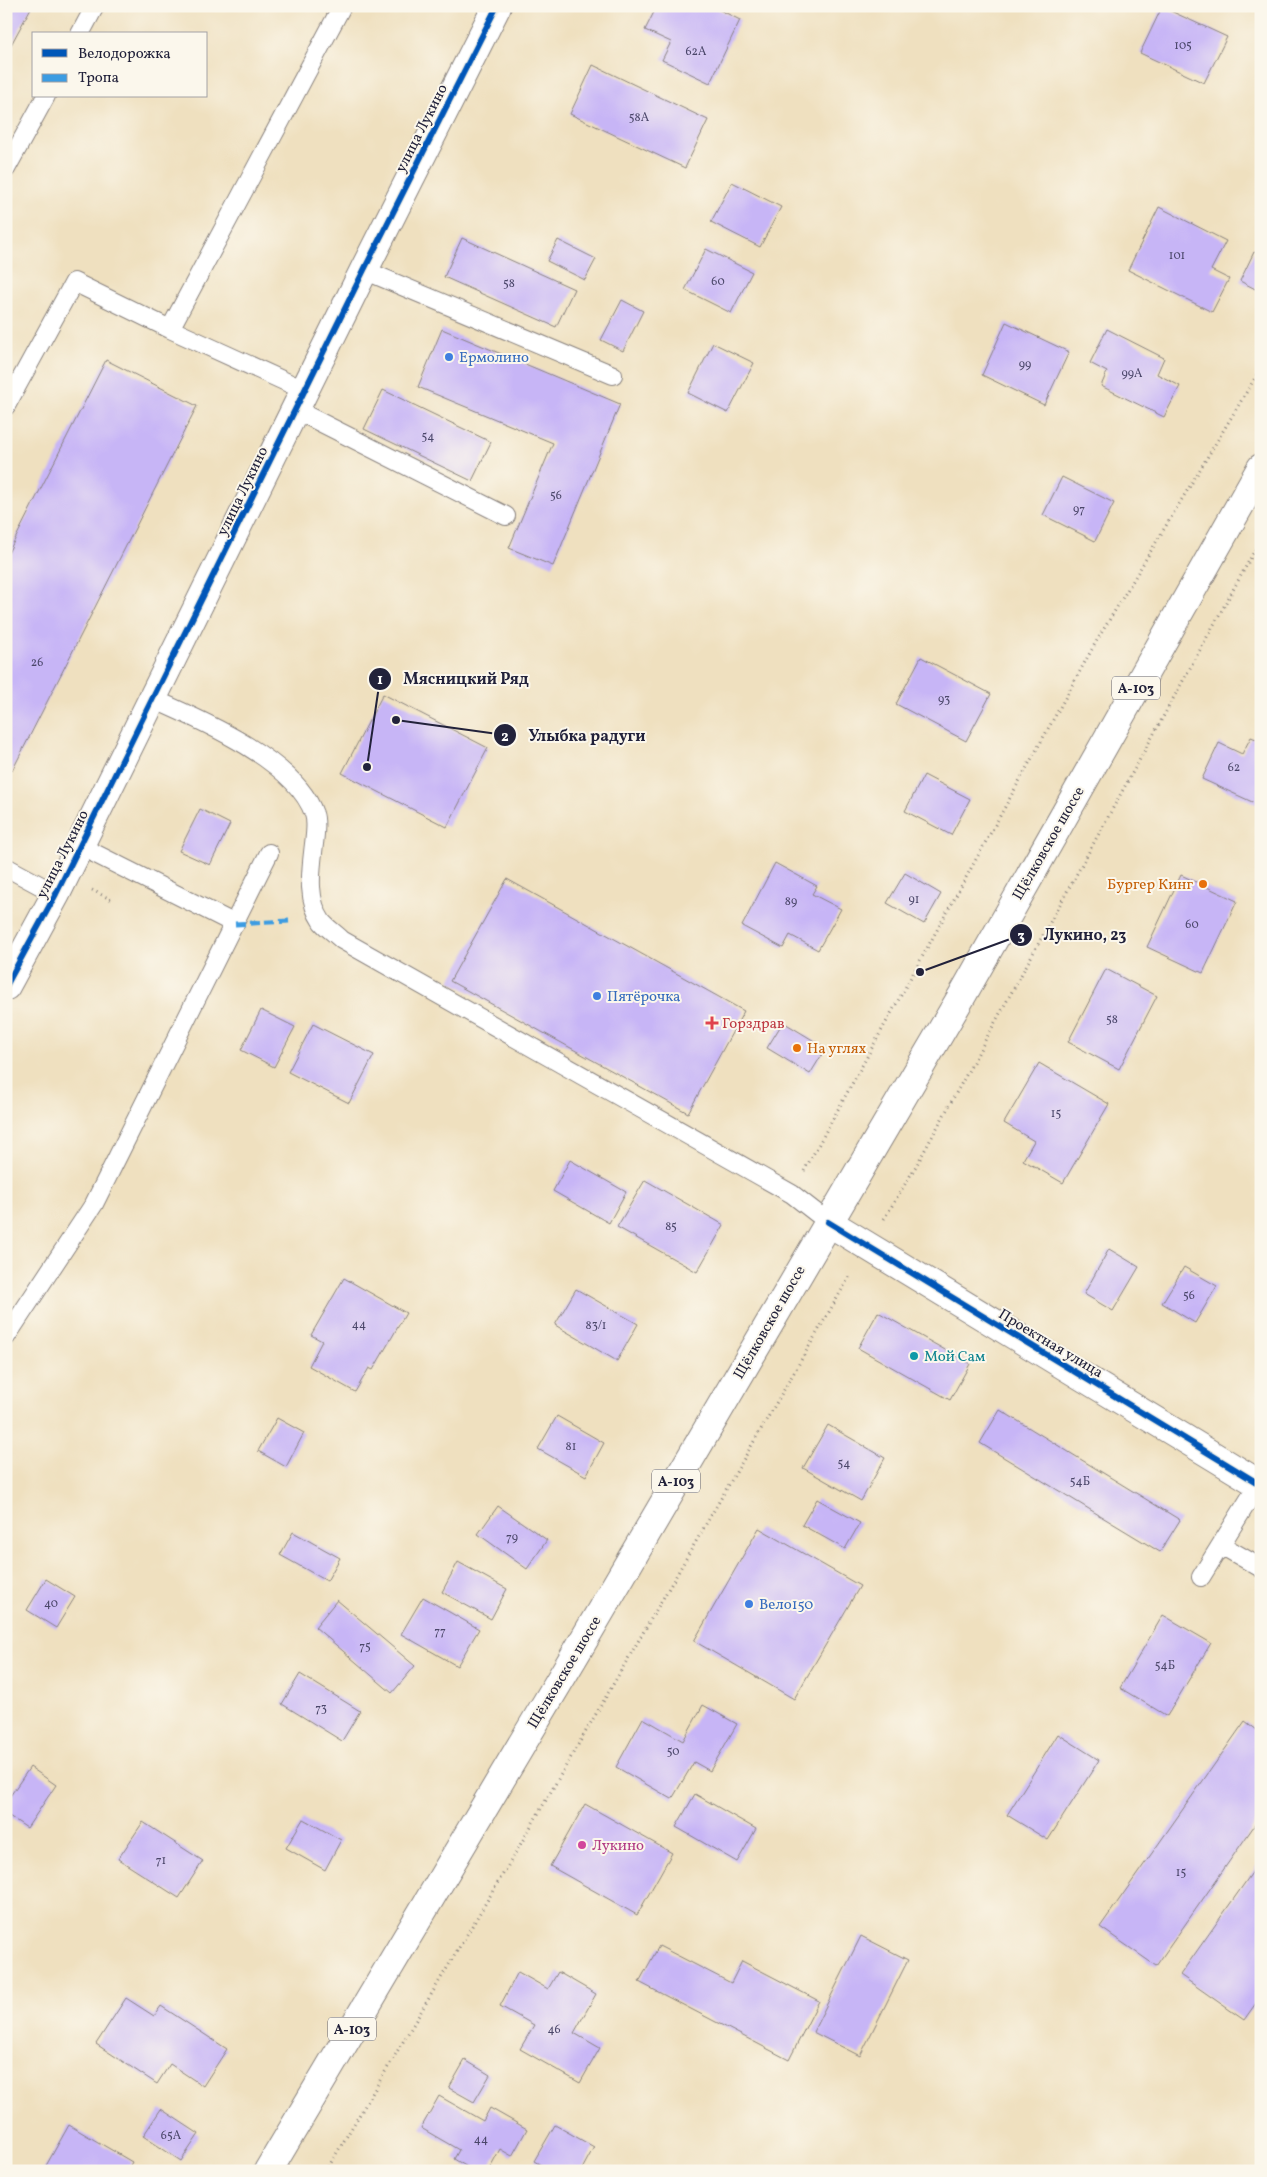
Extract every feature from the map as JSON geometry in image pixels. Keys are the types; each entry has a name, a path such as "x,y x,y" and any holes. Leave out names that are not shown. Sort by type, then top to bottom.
{"main road":[{"name":"улица Лукино","path":"6,986 56,894 364,270 497,6"},
{"name":"Щёлковское шоссе","path":"268,2171 579,1648 963,994 1261,468"},
{"name":"Проектная улица","path":"828,1222 1260,1483"}],"lane":[{"path":"81,32 94,6"},
{"path":"170,329 342,6"},
{"path":"6,169 45,98"},
{"path":"364,270 613,375"},
{"path":"6,406 74,282 170,329 506,516"},
{"path":"153,699 222,732 264,758 290,780 306,798 314,815 311,898 322,922 342,940 792,1194 828,1222"},
{"path":"80,846 235,924"},
{"path":"6,1337 94,1204 269,853"},
{"path":"6,867 56,894"},
{"path":"1201,1577 1260,1483"},
{"path":"1221,1545 1261,1568"}],"path":[{"path":"792,1194 884,1023 1096,642 1261,368"},
{"path":"326,2171 508,1864 868,1245 916,1166 1261,539"}],"building":[{"path":"6,6 32,6 6,54"},
{"path":"657,6 712,6 740,20 710,83 662,60 671,42 645,30"},
{"path":"1162,7 1227,37 1204,83 1140,53"},
{"path":"593,65 708,120 685,168 570,114"},
{"path":"732,182 781,207 760,247 711,222"},
{"path":"1159,207 1226,241 1211,270 1229,279 1212,312 1128,270"},
{"path":"462,238 574,289 556,327 444,277"},
{"path":"558,240 596,259 585,280 547,261"},
{"path":"706,249 752,272 731,313 685,290"},
{"path":"1254,252 1261,255 1261,292 1240,281"},
{"path":"622,300 643,311 623,351 601,340"},
{"path":"1006,322 1069,352 1044,405 982,375"},
{"path":"442,329 620,404 553,566 509,548 553,443 418,387"},
{"path":"1107,329 1164,358 1157,374 1180,386 1164,417 1101,386 1107,372 1090,363"},
{"path":"713,343 754,363 728,413 688,393"},
{"path":"106,360 197,406 12,771 6,768 6,557"},
{"path":"383,390 491,442 472,481 364,429"},
{"path":"1062,477 1114,503 1095,541 1043,515"},
{"path":"921,657 991,694 966,741 896,704"},
{"path":"383,694 488,748 447,827 342,773"},
{"path":"1251,737 1261,741 1261,806 1202,779 1219,743 1242,754"},
{"path":"924,775 970,799 951,835 905,811"},
{"path":"200,809 230,824 210,865 179,851"},
{"path":"775,863 817,886 812,894 841,909 818,950 790,935 783,948 742,926"},
{"path":"905,873 941,894 924,924 887,903"},
{"path":"1181,875 1237,901 1203,973 1147,947"},
{"name":"Пятёрочка","path":"507,879 744,1011 688,1113 450,981"},
{"path":"1106,969 1157,996 1119,1069 1068,1042"},
{"path":"261,1010 295,1027 274,1067 241,1050"},
{"name":"На углях","path":"783,1022 826,1048 810,1074 767,1048"},
{"path":"313,1024 374,1055 349,1103 288,1072"},
{"path":"1039,1063 1109,1104 1063,1183 1023,1160 1034,1141 1004,1123"},
{"path":"570,1160 626,1192 609,1223 553,1191"},
{"path":"645,1180 724,1225 697,1272 617,1227"},
{"path":"1109,1249 1139,1267 1113,1311 1084,1294"},
{"path":"1184,1267 1217,1286 1195,1323 1162,1303"},
{"path":"344,1278 406,1313 373,1370 369,1368 355,1392 309,1366 322,1341 311,1335"},
{"path":"576,1289 638,1324 617,1361 555,1325"},
{"name":"Мой Сам","path":"878,1312 970,1364 950,1400 858,1348"},
{"path":"1000,1410 1180,1520 1160,1552 980,1443"},
{"path":"557,1416 604,1443 586,1476 538,1449"},
{"path":"277,1418 304,1433 286,1467 258,1451"},
{"path":"828,1425 885,1458 861,1501 803,1468"},
{"path":"817,1499 860,1523 845,1549 802,1525"},
{"path":"498,1506 547,1540 527,1569 478,1534"},
{"path":"759,1528 860,1586 794,1699 694,1641"},
{"path":"293,1532 340,1558 327,1581 280,1555"},
{"path":"458,1562 507,1589 491,1619 442,1592"},
{"path":"46,1579 75,1597 56,1628 27,1610"},
{"path":"423,1597 479,1629 457,1666 401,1634"},
{"path":"337,1600 415,1666 392,1693 315,1627"},
{"path":"1163,1615 1211,1643 1167,1716 1120,1688"},
{"path":"300,1674 360,1711 342,1741 282,1704"},
{"path":"703,1705 737,1724 710,1771 694,1762 672,1799 616,1767 643,1718 683,1741"},
{"path":"1245,1721 1261,1733 1261,1816 1156,1966 1100,1927"},
{"path":"1058,1734 1099,1760 1048,1840 1007,1815"},
{"path":"30,1767 56,1785 27,1828 6,1814 6,1802"},
{"path":"695,1794 756,1829 737,1862 676,1827"},
{"path":"585,1804 672,1853 637,1915 550,1866"},
{"path":"303,1819 341,1840 325,1870 286,1848"},
{"path":"143,1822 203,1861 179,1898 118,1859"},
{"path":"1261,1860 1261,1996 1244,2020 1180,1975"},
{"path":"861,1936 908,1960 860,2056 813,2032"},
{"path":"659,1946 731,1983 742,1961 819,2001 789,2060 639,1982"},
{"path":"518,1972 548,1989 558,1972 596,1994 574,2033 600,2048 580,2083 520,2049 534,2025 500,2006"},
{"path":"126,1998 154,2016 161,2006 227,2049 203,2086 170,2064 157,2084 96,2044"},
{"path":"465,2060 490,2075 474,2102 449,2088"},
{"path":"439,2096 483,2121 490,2108 527,2129 512,2156 500,2149 488,2171 474,2171 454,2159 459,2150 421,2128"},
{"path":"161,2109 199,2134 181,2161 143,2136"},
{"path":"69,2125 132,2162 127,2171 43,2171"},
{"path":"555,2125 594,2147 581,2171 551,2171 534,2161"}],"marked path":[{"path":"235,924 289,921"}],"cycle path":[{"path":"6,986 56,894 364,270 497,6"},
{"path":"828,1222 1261,1485"}],"place":[{"name":"Ермолино","path":"449,357"},
{"name":"Улыбка радуги","path":"396,720"},
{"name":"Мясницкий Ряд","path":"367,767"},
{"name":"Бургер Кинг","path":"1203,884"},
{"name":"Лукино, 23","path":"920,972"},
{"name":"Пятёрочка","path":"597,996"},
{"name":"Горздрав","path":"712,1023"},
{"name":"На углях","path":"797,1048"},
{"name":"Мой Сам","path":"914,1356"},
{"name":"Вело150","path":"749,1604"},
{"name":"Лукино","path":"582,1845"}]}
